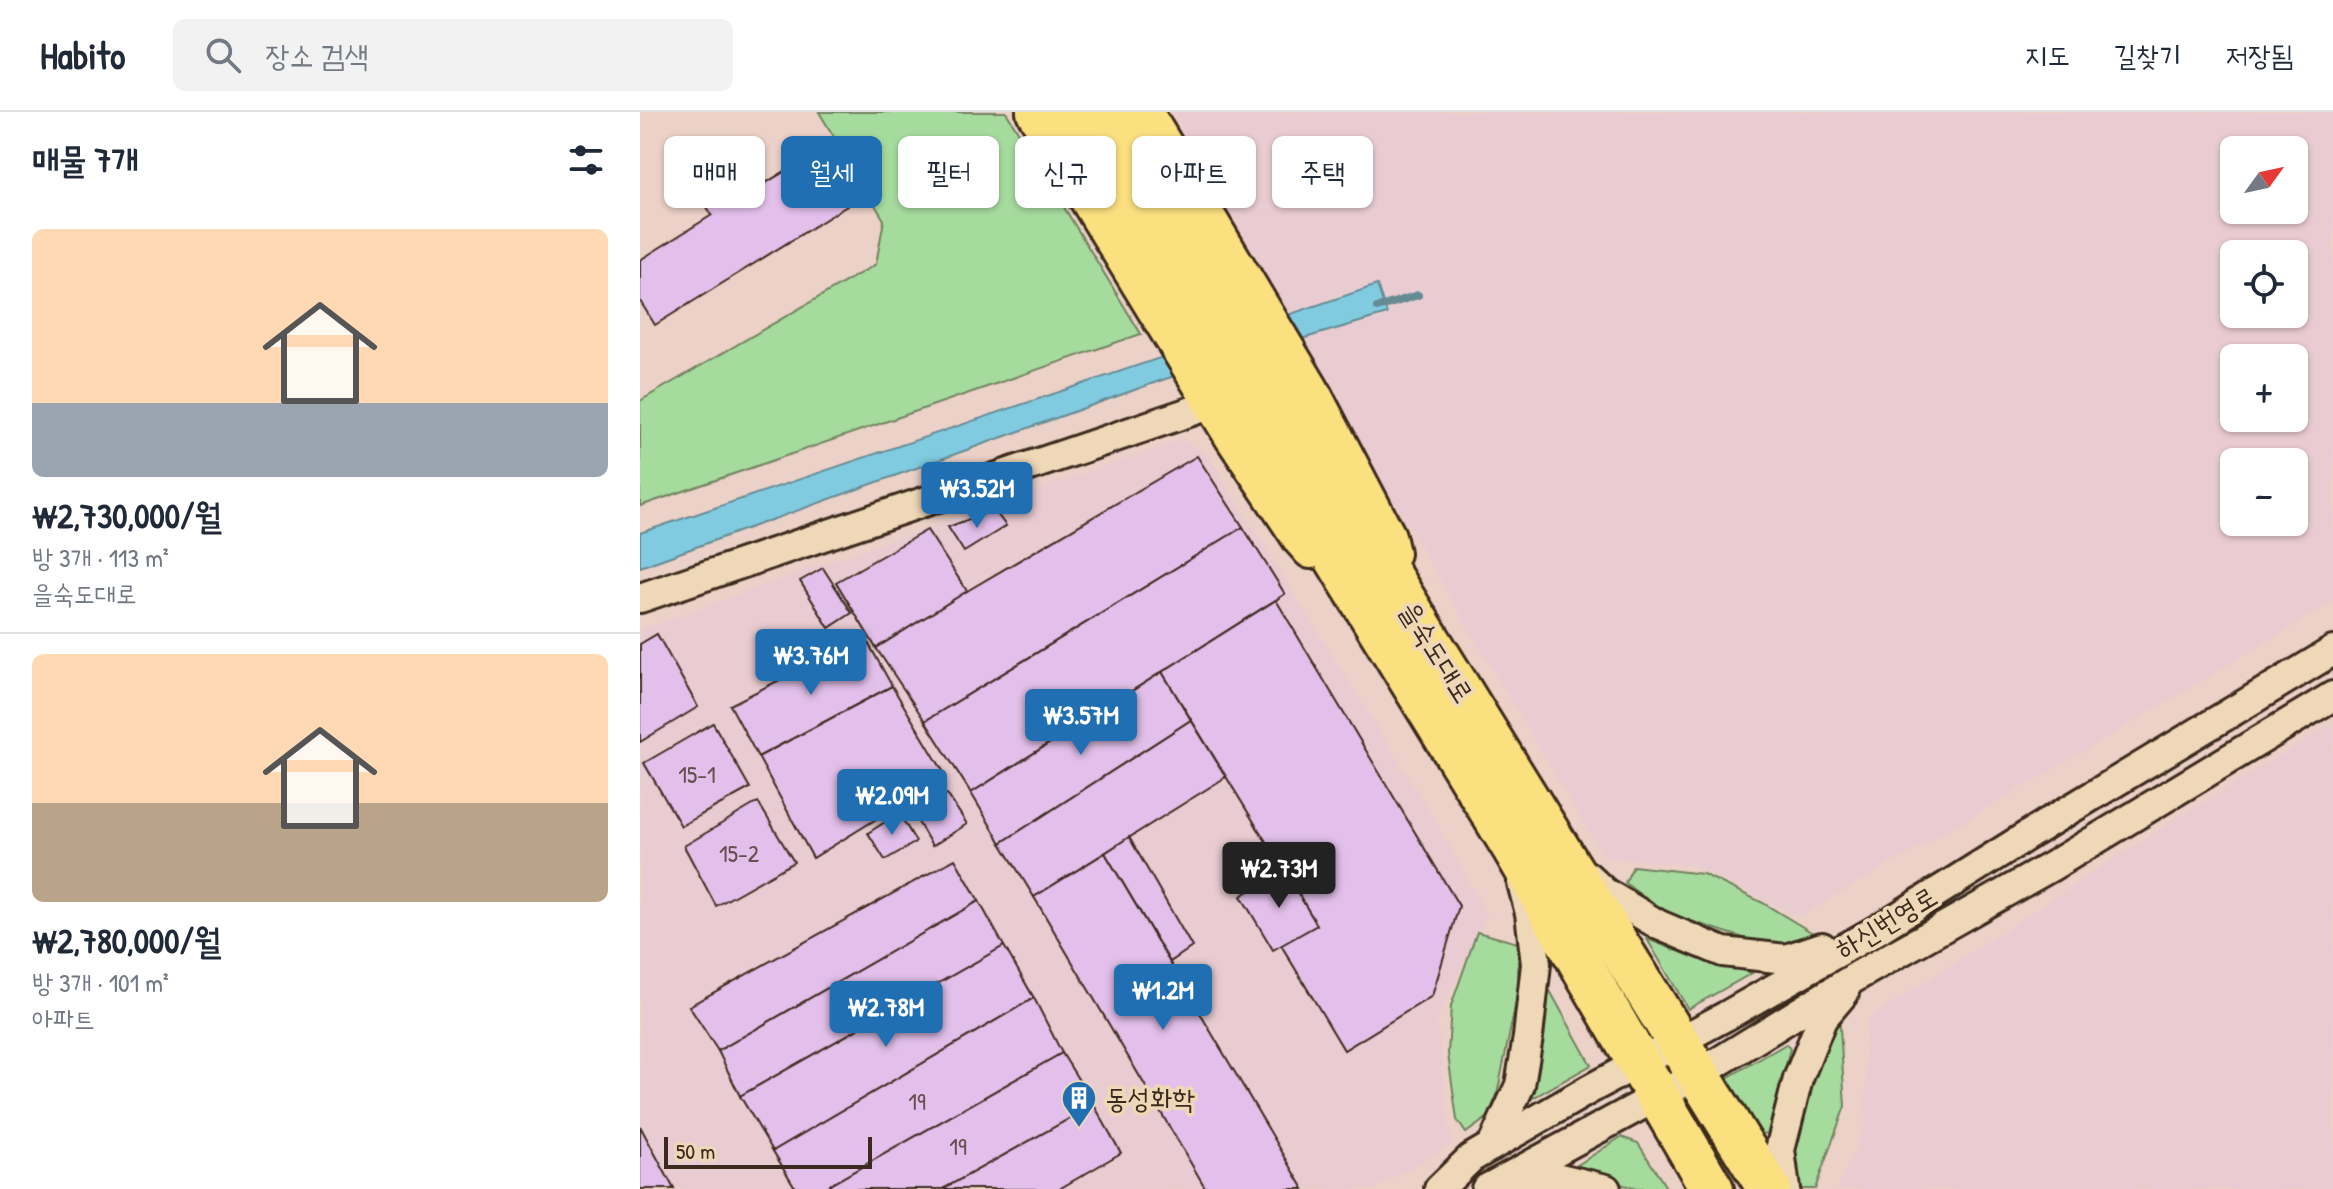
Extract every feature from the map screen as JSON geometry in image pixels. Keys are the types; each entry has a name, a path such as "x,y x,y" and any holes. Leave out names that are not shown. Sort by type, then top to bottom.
{"highway":[{"name":"을숙도대로","path":"1070,112 1275,459 1384,602 1556,846 1769,1189"},
{"name":"을숙도대로","path":"1110,112 1303,436 1384,602 1513,847 1712,1189"}],"main road":[{"path":"1035,112 1213,404 1302,540 1384,602"},
{"path":"1144,112 1254,291 1310,389 1387,536 1384,602"}],"street":[{"path":"640,598 1213,404"},
{"name":"하신번영로","path":"1439,1189 1471,1158 1492,1146 1648,1080 1689,1057 1726,1016 1880,928 2333,651"},
{"name":"하신번영로","path":"1496,1184 1648,1080 1859,975 2052,866 2333,696"},
{"path":"1556,846 1604,892 1659,925 1723,952 1786,959 1880,928"},
{"path":"1492,1146 1520,1085 1536,964 1530,913 1513,847"},
{"path":"1785,1189 1780,1150 1798,1079 1822,1019 1859,975"},
{"path":"1496,1184 1555,1177 1606,1189"}],"shaded area":[{"path":"1176,112 2333,112 2333,602 1799,917 1695,866 1604,857 1350,429 1225,208 1256,208 1256,136 1184,136"},
{"path":"1183,439 1209,457 1435,820 1487,914 1437,1021 1451,1145 1374,1189 640,1189 640,630"},
{"path":"2333,723 2333,1189 1837,1189 1866,1123 1866,1021 2169,823"}],"green space":[{"path":"819,112 1006,112 1021,136 1015,136 1015,208 1064,208 1141,334 640,506 640,401 876,264 884,220 877,208 882,208 882,136 833,136"},
{"path":"1633,866 1703,874 1763,903 1816,935 1778,949 1663,912 1625,883"},
{"path":"1477,932 1518,943 1518,992 1497,1095 1488,1117 1466,1133 1457,1120 1448,1054 1451,1006"},
{"path":"1647,939 1696,958 1752,973 1688,1009"},
{"path":"1549,989 1591,1065 1529,1100"},
{"path":"1839,1012 1845,1106 1815,1189 1795,1189 1795,1148 1806,1099"},
{"path":"1786,1044 1790,1049 1768,1133 1761,1134 1727,1078"},
{"path":"1621,1137 1638,1143 1667,1189 1636,1189 1573,1168"}],"water":[{"path":"1377,285 1387,314 1165,379 640,567 640,533"}],"building":[{"path":"781,174 781,208 844,208 655,325 640,301 640,260 712,215 708,208 765,208 765,183"},
{"path":"1197,456 1243,527 925,721 876,648"},
{"path":"994,510 1006,526 964,552 948,527"},
{"path":"1243,527 1285,594 971,793 925,721"},
{"path":"927,530 967,591 876,648 836,582"},
{"path":"823,568 852,613 829,628 800,581"},
{"path":"1276,600 1459,906 1432,996 1344,1050 1281,945 1317,925 1162,672"},
{"path":"657,634 698,707 640,742 640,644"},
{"path":"865,637 892,686 758,757 730,705"},
{"path":"1162,672 1191,720 1001,843 971,793"},
{"path":"892,686 946,776 813,858 758,757"},
{"path":"1191,720 1226,777 1034,897 1001,843"},
{"path":"713,723 750,788 681,826 644,763"},
{"path":"947,794 967,824 932,846 914,815"},
{"path":"758,802 794,862 716,906 684,846"},
{"path":"899,813 916,842 885,860 868,833"},
{"path":"1129,837 1192,947 1170,962 1105,853"},
{"path":"1105,853 1304,1189 1206,1189 1034,897"},
{"path":"955,859 979,901 718,1051 689,1006"},
{"path":"1284,870 1317,925 1273,950 1241,896"},
{"path":"979,901 1004,946 740,1096 718,1051"},
{"path":"1004,946 1034,998 773,1151 740,1096"},
{"path":"1034,998 1062,1053 823,1189 796,1189 773,1151"},
{"path":"1062,1053 1094,1105 943,1189 823,1189"},
{"name":"동성화학","path":"1094,1105 1121,1153 1059,1189 943,1189"},
{"path":"640,1126 674,1189 640,1189"}],"waterway":[{"path":"1377,308 1418,295"}],"place":[{"name":"동성화학","path":"1079,1129"}]}
